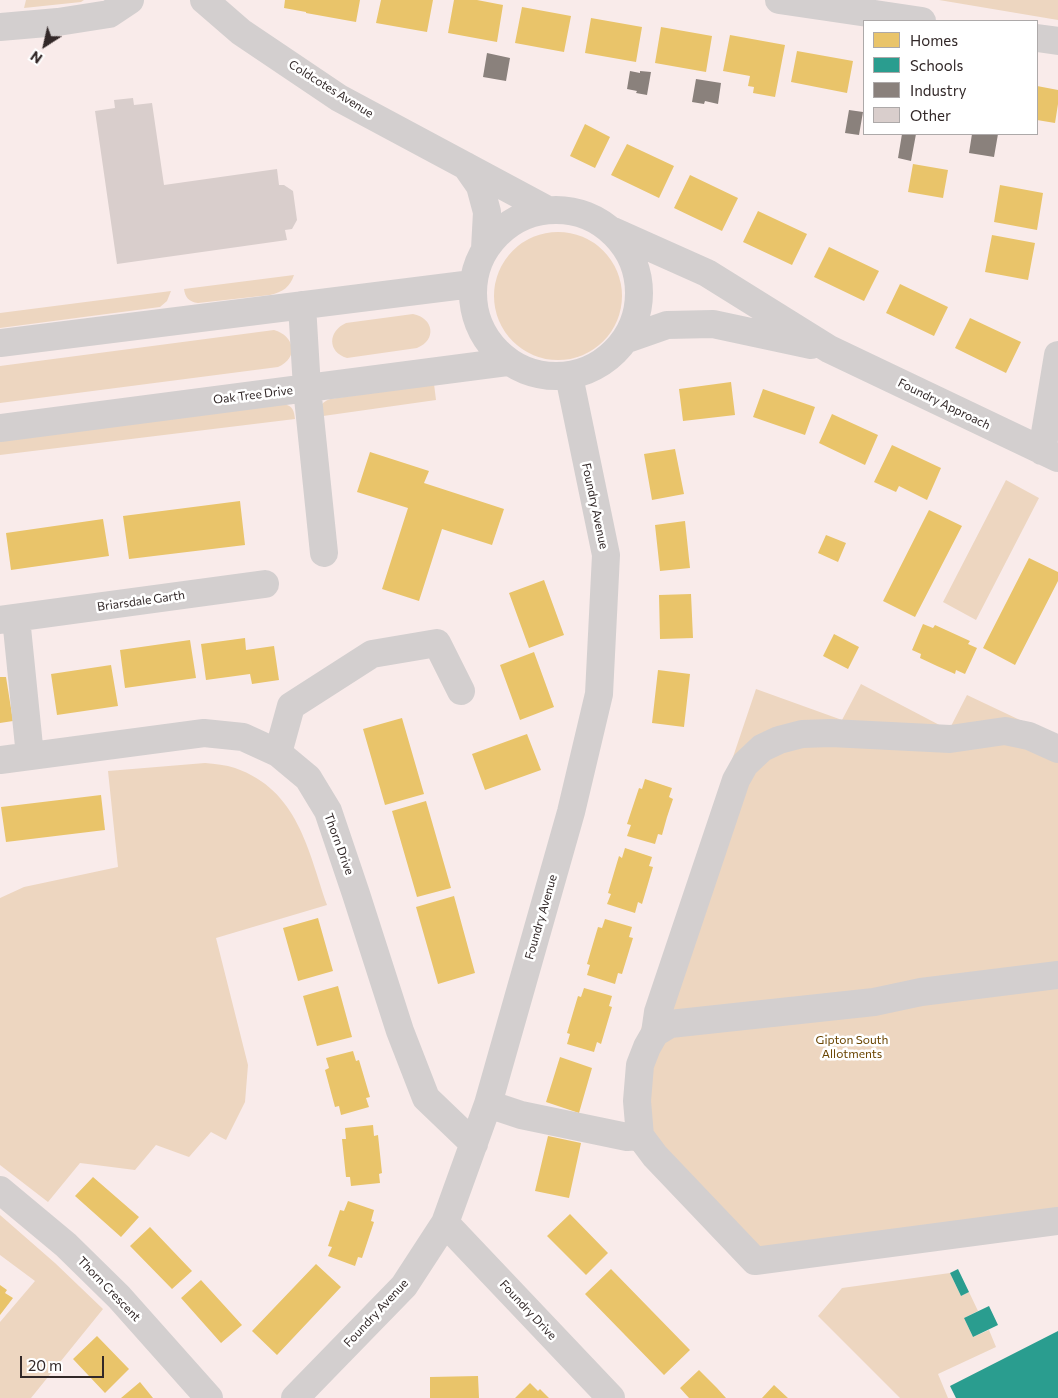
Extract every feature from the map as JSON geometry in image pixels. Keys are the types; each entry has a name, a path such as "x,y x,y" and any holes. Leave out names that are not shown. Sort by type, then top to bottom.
{"street":[{"path":"0,27 58,22 109,14 130,0"},
{"name":"Coldcotes Avenue","path":"204,0 240,32 339,98 546,210"},
{"path":"779,0 915,20"},
{"path":"1038,38 1058,41"},
{"name":"Coldcotes Avenue","path":"466,166 480,186 487,212 485,249"},
{"name":"Foundry Approach","path":"613,231 625,245 634,263 639,282 638,311 627,339 609,358 581,374 569,376 535,375 507,362 486,341 474,314 472,284 480,255 503,227 532,212 571,210 597,220 613,231 706,273 829,349 1050,455"},
{"path":"0,343 472,284"},
{"path":"302,305 307,388 324,553"},
{"name":"Foundry Approach","path":"627,339 666,325 713,324 829,349"},
{"path":"1050,455 1058,354"},
{"name":"Oak Tree Drive","path":"0,428 507,362"},
{"name":"Foundry Avenue","path":"295,1398 404,1286 445,1223 488,1104 570,812 599,694 606,555 569,376"},
{"name":"Briarsdale Garth","path":"30,756 8,619 265,584"},
{"path":"278,753 292,706 372,654 438,643 461,691"},
{"path":"1058,749 1029,736 1005,731 950,739 831,733 802,734 779,740 762,748 744,764 736,780 658,1012 655,1033 640,1065 637,1101 640,1136 655,1156 755,1261 1058,1221"},
{"name":"Thorn Drive","path":"0,760 204,733 243,737 278,753 308,778 328,811 400,1031 426,1098 474,1144"},
{"path":"655,1033 670,1024 874,1002 921,992 1058,975"},
{"path":"488,1104 521,1115 627,1137 640,1136"},
{"name":"Thorn Crescent","path":"0,1190 66,1245 119,1297 209,1398"},
{"name":"Foundry Drive","path":"445,1223 611,1398"}],"green space":[{"path":"26,0 84,0 81,2 24,8"},
{"path":"939,0 1058,0 1058,20"},
{"path":"558,232 571,233 583,237 603,251 617,271 621,283 621,309 617,321 603,341 583,355 571,359 558,360 545,359 533,355 513,341 499,321 495,309 494,296 495,283 499,271 513,251 533,237 545,233"},
{"path":"294,275 285,288 270,295 198,303 188,299 184,289"},
{"path":"171,291 167,301 160,307 0,328 0,313"},
{"path":"413,314 425,320 429,324 430,330 428,340 417,348 347,358 340,355 333,346 333,336 346,323"},
{"path":"274,330 286,337 292,347 292,353 289,358 278,367 0,403 0,366"},
{"path":"434,384 436,400 316,417 320,406 330,399"},
{"path":"284,404 292,409 295,419 0,455 0,440"},
{"path":"1006,480 1039,498 976,620 943,602"},
{"name":"Gipton South Allotments","path":"861,684 949,730 967,695 1058,738 1058,1229 754,1269 651,1164 630,1148 630,1076 642,1026 756,689 842,720"},
{"path":"205,763 232,767 256,778 273,791 287,807 298,824 306,843 327,905 216,938 248,1065 245,1102 226,1140 211,1132 189,1157 156,1145 135,1170 80,1163 48,1202 0,1165 0,898 24,887 118,867 108,771"},
{"path":"0,1215 55,1263 103,1309 31,1398 0,1398 0,1322 35,1281 0,1255"},
{"path":"950,1273 961,1296 969,1292 978,1311 964,1318 973,1337 989,1330 996,1347 938,1374 948,1398 900,1398 818,1316 842,1288"}],"building: Homes":[{"path":"285,0 360,0 356,22 284,8"},
{"path":"381,0 433,0 427,32 376,23"},
{"path":"454,0 477,0 503,5 497,42 448,33"},
{"path":"522,7 571,16 564,52 515,43"},
{"path":"591,18 642,27 636,62 585,53"},
{"path":"661,27 712,36 706,72 655,63"},
{"path":"730,35 785,45 775,97 753,93 754,87 748,86 750,76 723,71"},
{"path":"797,51 853,61 847,93 791,82"},
{"path":"1038,86 1058,90 1055,123 1038,120"},
{"path":"585,124 610,137 595,168 570,156"},
{"path":"627,144 674,166 659,198 611,175"},
{"path":"913,164 948,170 943,198 908,192"},
{"path":"690,175 738,198 722,231 674,208"},
{"path":"1000,185 1043,193 1037,230 994,222"},
{"path":"758,211 807,234 792,265 743,242"},
{"path":"992,235 1035,243 1028,280 985,272"},
{"path":"829,247 879,271 864,301 814,277"},
{"path":"900,284 948,307 934,336 886,313"},
{"path":"970,318 1021,342 1006,373 955,348"},
{"path":"731,382 735,415 683,421 679,389"},
{"path":"763,389 815,407 805,435 753,417"},
{"path":"832,414 878,435 865,465 819,443"},
{"path":"892,445 941,468 927,500 899,486 896,492 874,482"},
{"path":"675,449 684,494 652,500 644,454"},
{"path":"370,452 429,471 424,483 504,509 492,545 442,529 419,601 382,589 408,508 357,492"},
{"path":"240,501 245,545 129,559 123,516"},
{"path":"929,510 962,526 915,617 883,601"},
{"path":"103,519 109,556 11,570 6,533"},
{"path":"685,521 690,568 660,571 655,525"},
{"path":"826,535 846,543 838,562 818,553"},
{"path":"1029,558 1058,572 1058,581 1015,665 983,648"},
{"path":"544,580 564,635 529,648 509,593"},
{"path":"691,594 693,638 660,639 659,595"},
{"path":"923,624 933,628 935,625 970,641 968,644 977,648 965,674 956,670 955,674 937,666 920,658 921,654 912,650"},
{"path":"834,634 859,647 848,669 823,656"},
{"path":"245,638 246,650 274,646 279,680 252,684 250,674 206,680 201,644"},
{"path":"190,640 196,678 125,688 120,650"},
{"path":"534,652 554,707 520,720 500,665"},
{"path":"111,665 118,706 57,715 51,674"},
{"path":"658,670 690,674 684,727 652,723"},
{"path":"0,677 6,677 13,721 0,723"},
{"path":"402,718 424,794 385,805 363,729"},
{"path":"527,734 541,770 485,790 472,754"},
{"path":"645,779 672,788 669,797 673,799 662,835 658,834 655,844 627,836 631,825 627,824 639,788 642,789"},
{"path":"101,795 105,830 6,842 1,807"},
{"path":"426,801 451,888 417,897 392,811"},
{"path":"625,848 652,857 649,866 653,867 642,904 638,902 635,913 607,904 611,894 608,893 619,856 622,858"},
{"path":"454,896 475,973 438,984 416,907"},
{"path":"318,918 333,971 298,981 283,928"},
{"path":"605,919 632,927 629,937 633,938 622,974 618,973 615,984 587,975 590,965 587,964 598,927 602,928"},
{"path":"338,986 352,1037 317,1046 303,996"},
{"path":"584,988 612,996 609,1006 612,1007 601,1044 597,1042 594,1052 567,1044 570,1034 567,1033 578,996 581,997"},
{"path":"353,1051 356,1061 359,1060 370,1097 366,1098 369,1107 341,1115 339,1106 335,1107 325,1070 329,1068 326,1058"},
{"path":"560,1057 592,1068 579,1113 546,1102"},
{"path":"373,1125 374,1136 378,1135 382,1173 379,1174 380,1183 351,1186 350,1177 346,1177 342,1139 346,1139 345,1128"},
{"path":"548,1136 581,1143 569,1198 535,1191"},
{"path":"93,1177 139,1217 121,1237 75,1196"},
{"path":"348,1201 374,1210 371,1221 374,1222 362,1258 358,1257 355,1266 328,1256 332,1247 328,1246 340,1210 344,1211"},
{"path":"570,1214 608,1253 586,1275 547,1236"},
{"path":"150,1227 192,1271 172,1289 130,1246"},
{"path":"316,1264 341,1287 277,1355 252,1331"},
{"path":"611,1269 690,1350 664,1375 585,1294"},
{"path":"201,1280 242,1325 221,1343 181,1298"},
{"path":"0,1285 7,1290 5,1293 13,1298 0,1315"},
{"path":"97,1336 129,1369 105,1393 73,1359"},
{"path":"699,1370 726,1398 689,1398 680,1388"},
{"path":"478,1376 479,1398 430,1398 430,1377"},
{"path":"140,1382 153,1398 121,1398"},
{"path":"530,1383 538,1391 540,1389 549,1398 515,1398"},
{"path":"774,1385 788,1398 762,1398"}],"building: Schools":[{"path":"958,1269 969,1292 961,1296 950,1273"},
{"path":"989,1306 998,1325 973,1337 964,1318"},
{"path":"1058,1331 1058,1398 956,1398 950,1386"}],"building: Industry":[{"path":"487,53 510,58 506,81 483,77"},
{"path":"630,71 640,73 640,71 651,72 647,95 627,89"},
{"path":"696,79 721,83 718,104 705,101 704,104 692,102"},
{"path":"849,110 863,112 859,135 845,133"},
{"path":"902,135 916,135 911,161 898,158"},
{"path":"972,135 998,135 994,157 969,153"}],"building: Other":[{"path":"133,98 134,105 152,103 164,185 277,169 279,185 284,185 293,191 297,220 292,229 285,230 287,240 117,264 95,111 115,108 114,100"}]}
